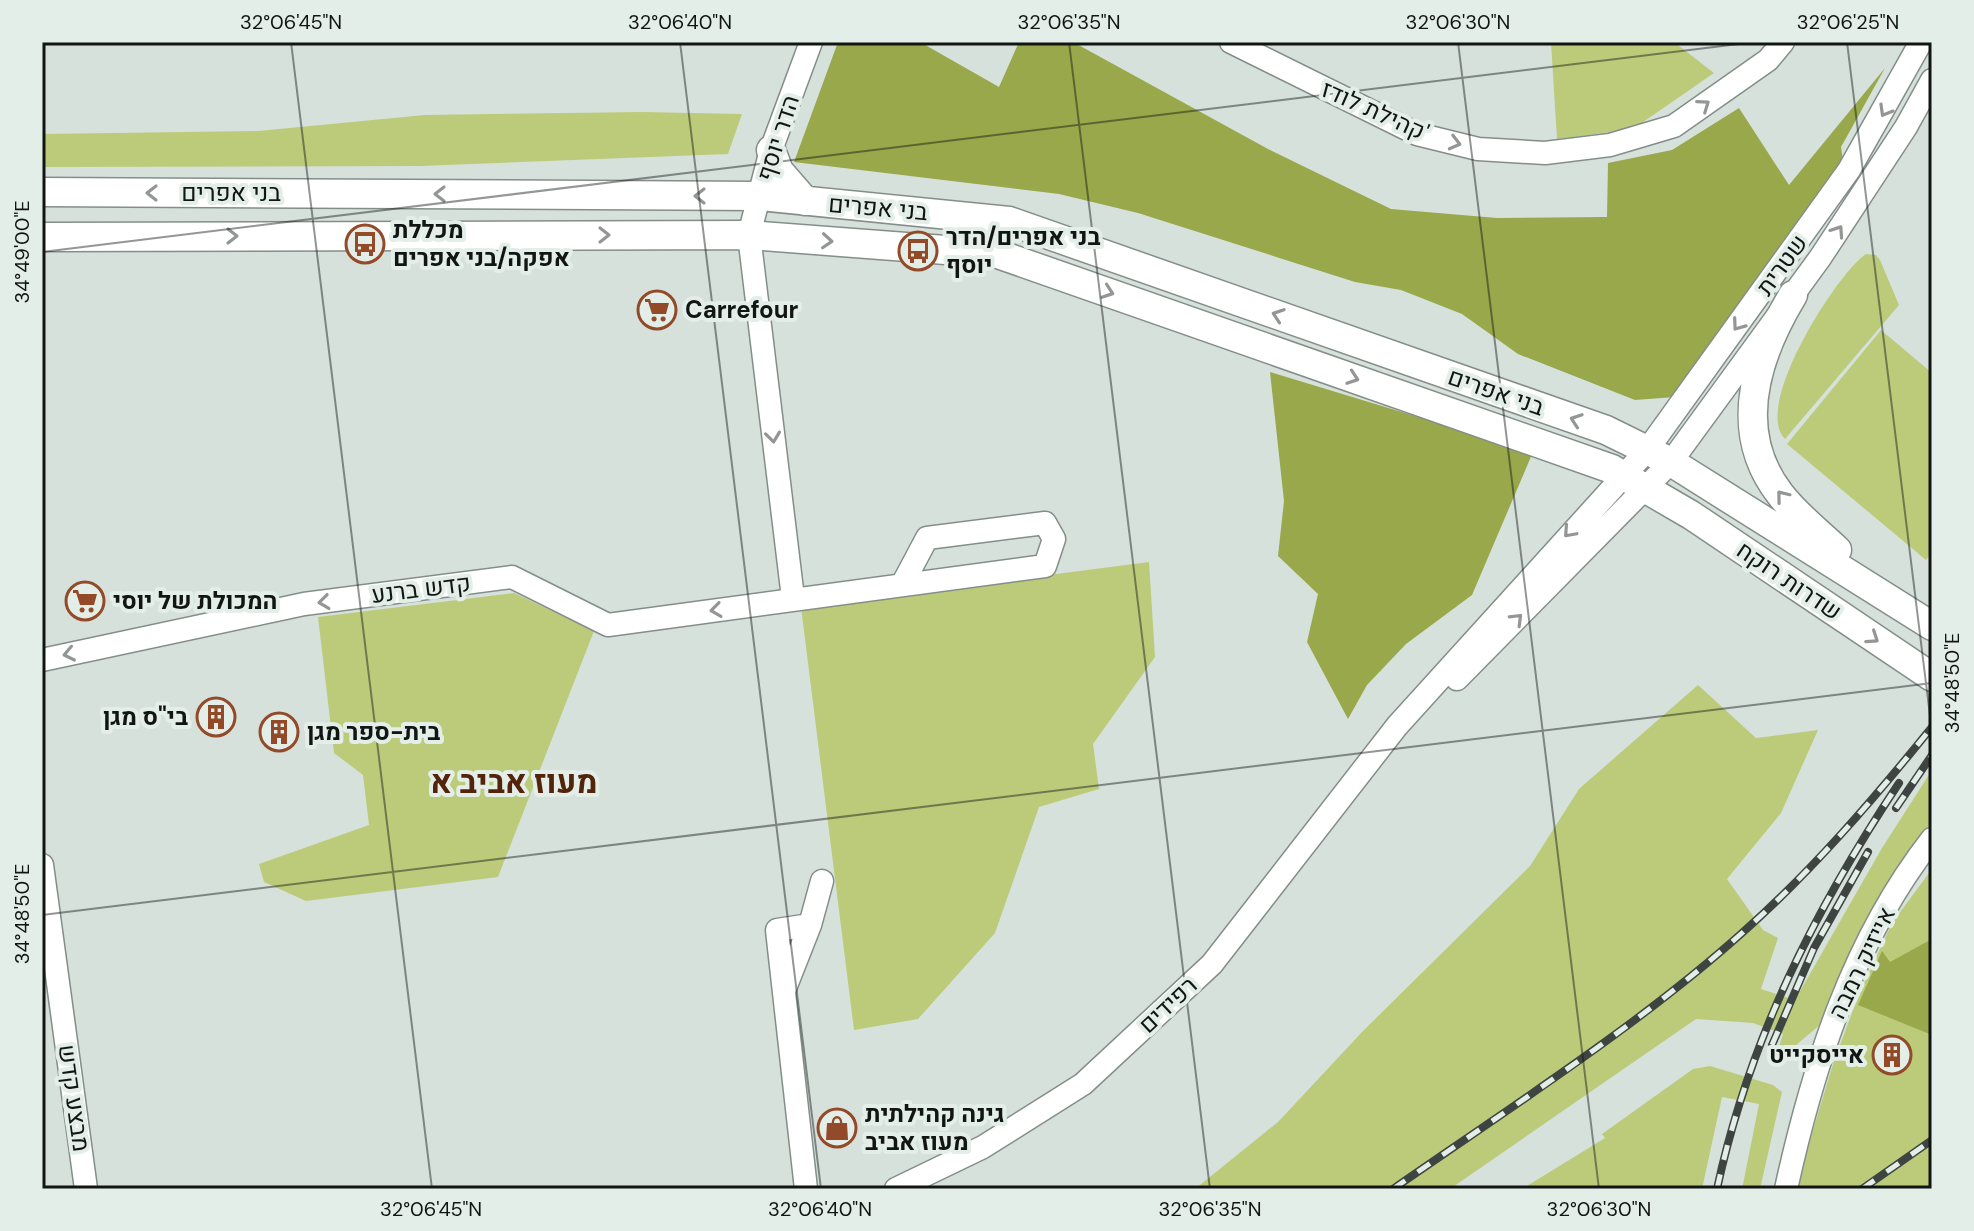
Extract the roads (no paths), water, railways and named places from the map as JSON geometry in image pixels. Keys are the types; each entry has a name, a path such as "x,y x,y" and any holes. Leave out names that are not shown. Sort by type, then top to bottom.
{"main road":[{"path":"771,150 779,171 805,201"},
{"name":"בני אפרים","path":"42,192 759,196 1009,221 1606,430 1659,456"},
{"name":"בני אפרים","path":"42,237 749,235 998,254 1589,461 1633,482"},
{"path":"1793,295 1774,327 1756,374 1752,417 1756,445 1768,477 1781,496 1878,589"},
{"name":"שדרות רוקח","path":"1659,456 1878,589 1932,626"},
{"name":"שדרות רוקח","path":"1633,482 1691,515 1932,677"}],"street":[{"name":"הדר יוסף","path":"749,235 771,150 811,42"},
{"name":"קהילת לודז'","path":"1231,42 1417,134 1478,149 1545,153 1610,145 1674,126 1768,60 1783,42"},
{"name":"שטרית","path":"1659,456 1849,170 1921,42"},
{"name":"שטרית","path":"1633,482 1659,456 1793,295 1880,168 1932,80"},
{"path":"749,235 793,598"},
{"name":"רפידים","path":"896,1189 983,1147 1083,1084 1212,964 1268,888 1381,751 1402,735 1633,482"},
{"name":"קדש ברנע","path":"42,660 304,604 512,577 608,625 1045,566 1054,539 1045,523 927,538 902,585"},
{"name":"אייזיק רמבה","path":"1786,1189 1803,1110 1831,1027 1878,925 1932,839"},
{"name":"מבצע קדש","path":"42,865 50,994 86,1189"},
{"path":"806,1189 777,930 810,925 822,881"}],"railway":[{"path":"1393,1189 1572,1066 1660,1001 1742,933 1817,860 1932,727"},
{"path":"1896,808 1932,755"},
{"path":"1717,1189 1747,1080 1788,977 1840,879 1899,783"},
{"path":"1772,1045 1814,948 1868,852"},
{"path":"1862,1189 1932,1140"}],"place":[{"name":"מכללת אפקה/בני אפרים","path":"365,244"},
{"name":"בני אפרים/הדר יוסף","path":"918,251"},
{"name":"Carrefour","path":"657,310"},
{"name":"המכולת של יוסי","path":"85,601"},
{"name":"בי\"ס מגן","path":"216,717"},
{"name":"בית-ספר מגן","path":"279,732"},
{"name":"אייסקייט","path":"1892,1055"},
{"name":"גינה קהילתית מעוז אביב","path":"837,1128"}],"district":[{"name":"מעוז אביב א","path":"514,782"}]}
